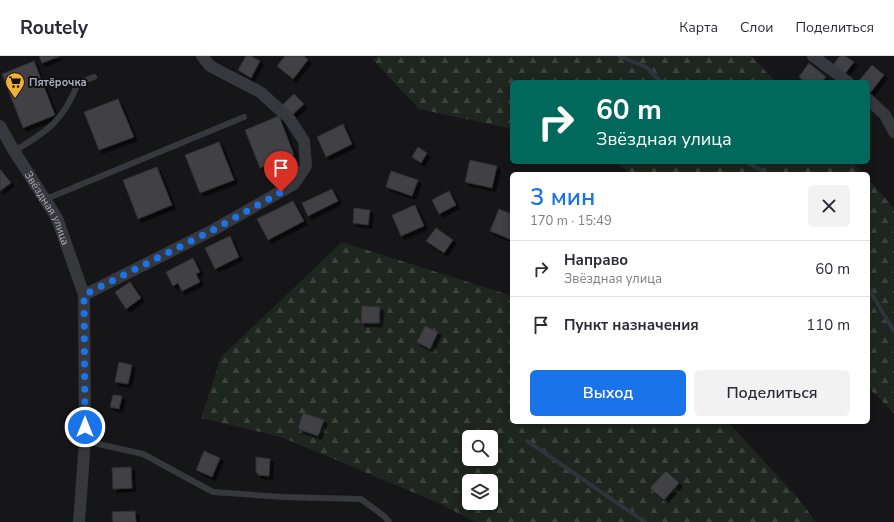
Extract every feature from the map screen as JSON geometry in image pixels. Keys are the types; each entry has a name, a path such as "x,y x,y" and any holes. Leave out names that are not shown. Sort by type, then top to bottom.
{"street":[{"path":"84,295 213,230 294,184 306,166 304,141 288,118 260,92 210,66 202,56"},
{"path":"813,56 845,80"},
{"path":"870,101 885,115 894,132"},
{"name":"Звёздная улица","path":"0,126 14,151 57,218 84,295 85,441 79,522"}],"lane":[{"path":"14,151 42,135 59,119 72,100 78,83 94,77"},
{"path":"46,199 244,117"},
{"path":"85,441 143,454 214,492 282,497 361,499 384,516 389,522"}],"green space":[{"path":"377,56 751,56 774,80 510,80 510,129 419,109 373,60"},
{"path":"617,164 855,164 861,172 630,172"},
{"path":"870,181 894,208 894,414 870,389"},
{"path":"342,242 510,295 510,424 730,424 798,498 816,522 475,522 441,504 281,437 201,418 221,357"}],"building":[{"path":"39,56 60,56 42,63"},
{"path":"246,56 251,56 260,61 251,78 238,70"},
{"path":"285,56 304,56 308,60 293,79 277,66"},
{"path":"840,56 845,56 854,62 844,75 832,66"},
{"path":"34,61 55,115 23,128 2,74"},
{"path":"809,63 826,77 824,80 803,80 799,77"},
{"path":"872,65 884,75 871,92 870,80 860,80"},
{"path":"294,94 304,104 292,115 282,105"},
{"path":"118,99 134,137 99,150 84,112"},
{"path":"279,116 294,155 260,168 245,130"},
{"path":"343,124 352,144 326,157 317,137"},
{"path":"219,142 234,180 200,193 185,155"},
{"path":"418,147 427,153 421,163 412,157"},
{"path":"470,160 497,166 492,188 465,182"},
{"path":"157,167 172,205 138,219 123,180"},
{"path":"0,169 11,183 0,191"},
{"path":"391,171 418,180 412,196 386,187"},
{"path":"332,189 338,201 308,216 302,203"},
{"path":"449,191 456,205 439,214 432,200"},
{"path":"293,201 304,221 268,240 257,219"},
{"path":"415,205 424,226 401,236 392,215"},
{"path":"354,208 370,210 368,225 353,223"},
{"path":"499,209 510,213 510,239 490,231"},
{"path":"436,228 453,240 444,253 426,241"},
{"path":"230,236 239,257 215,269 205,248"},
{"path":"193,258 200,272 196,274 200,282 182,291 178,283 173,286 166,272"},
{"path":"130,282 141,298 126,309 115,292"},
{"path":"362,306 380,307 379,323 361,323"},
{"path":"425,326 438,332 430,349 417,342"},
{"path":"119,362 132,365 128,384 115,382"},
{"path":"113,395 122,396 119,409 110,407"},
{"path":"303,413 324,420 318,436 298,429"},
{"path":"204,451 220,458 212,477 196,470"},
{"path":"256,457 270,459 269,476 258,475 258,473 256,473"},
{"path":"131,467 132,488 113,489 112,468"},
{"path":"666,471 679,483 664,500 650,488"},
{"path":"135,511 136,522 113,522 112,512"}],"waterway":[{"path":"619,56 646,67 659,80"},
{"path":"750,164 764,172"},
{"path":"870,291 894,331"},
{"path":"527,441 645,522"}],"place":[{"name":"Пятёрочка","path":"15,99"}],"route":[{"path":"85,427 84,295 213,230 281,192"}]}
